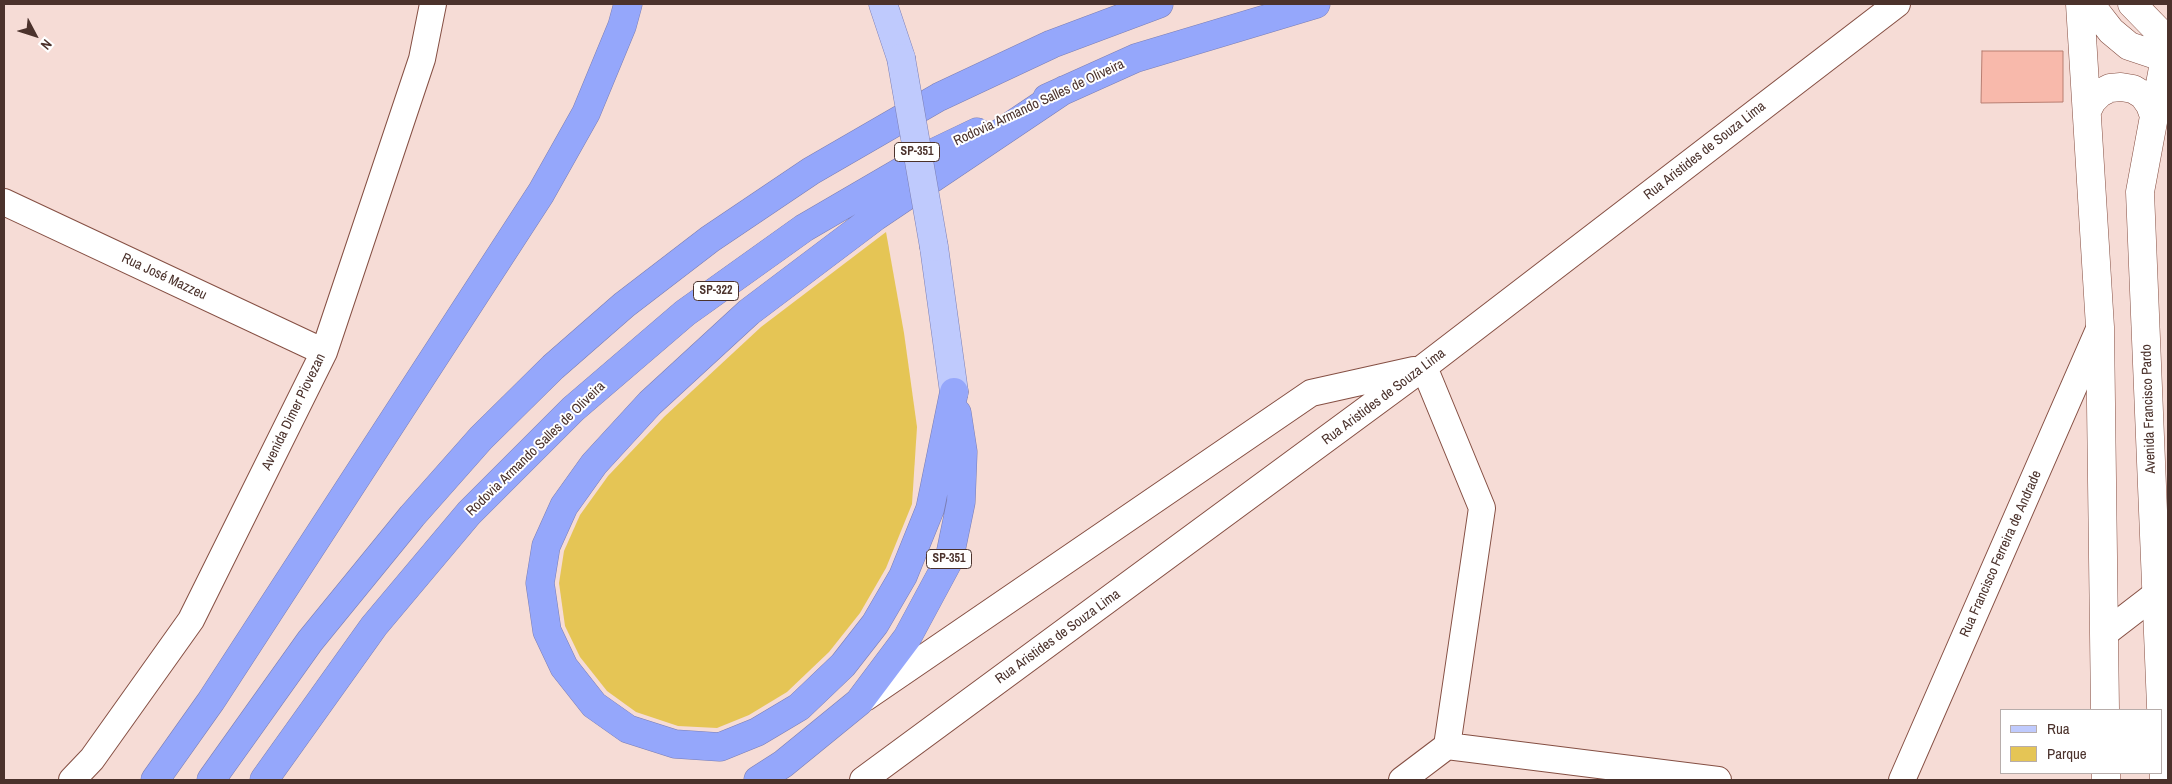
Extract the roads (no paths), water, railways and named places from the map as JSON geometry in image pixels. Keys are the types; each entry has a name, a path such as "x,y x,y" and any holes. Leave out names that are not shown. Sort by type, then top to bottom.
{"highway":[{"path":"155,780 211,701 540,193 586,112 622,26 628,4"},
{"path":"211,780 310,641 412,516 481,438 553,367 624,305 710,239 811,171 939,97 1052,44 1159,4"},
{"name":"Rodovia Armando Salles de Oliveira","path":"264,780 381,618 469,513 580,402 685,314 804,228 931,154 1064,90 1136,58 1316,4"},
{"path":"954,392 930,509 903,576 875,624 843,665 799,707 757,732 720,747 675,744 628,729 594,705 564,667 547,631 540,583 546,546 564,506 594,464 650,403 749,312 875,217 1064,90"},
{"name":"SP-351","path":"758,780 782,764 859,702 907,638 949,560 962,502 963,452 954,392"}],"main road":[{"name":"SP-351","path":"883,4 900,52"},
{"name":"SP-351","path":"897,4 900,52 934,247 954,392"}],"street":[{"name":"Avenida Dimer Piovezan","path":"72,780 92,759 191,620 324,352 422,59 433,4"},
{"name":"Rua Aristides de Souza Lima","path":"863,780 1424,367 1896,4"},
{"path":"2080,4 2100,327 2105,709"},
{"path":"2090,4 2112,31 2129,46 2167,45"},
{"path":"2132,4 2167,45"},
{"name":"Avenida Francisco Pardo","path":"2164,780 2162,588 2140,192 2167,45"},
{"path":"2087,111 2092,101 2100,93 2110,88 2121,86 2133,89 2143,95 2150,105 2154,116"},
{"name":"Rua José Mazzeu","path":"4,202 324,352"},
{"name":"Rua Francisco Ferreira de Andrade","path":"1902,780 2100,327"},
{"path":"859,702 1310,393 1424,367 1482,508 1447,746 1402,780"},
{"path":"2104,634 2162,588"},
{"path":"1447,746 1581,772 1718,780"}]}
